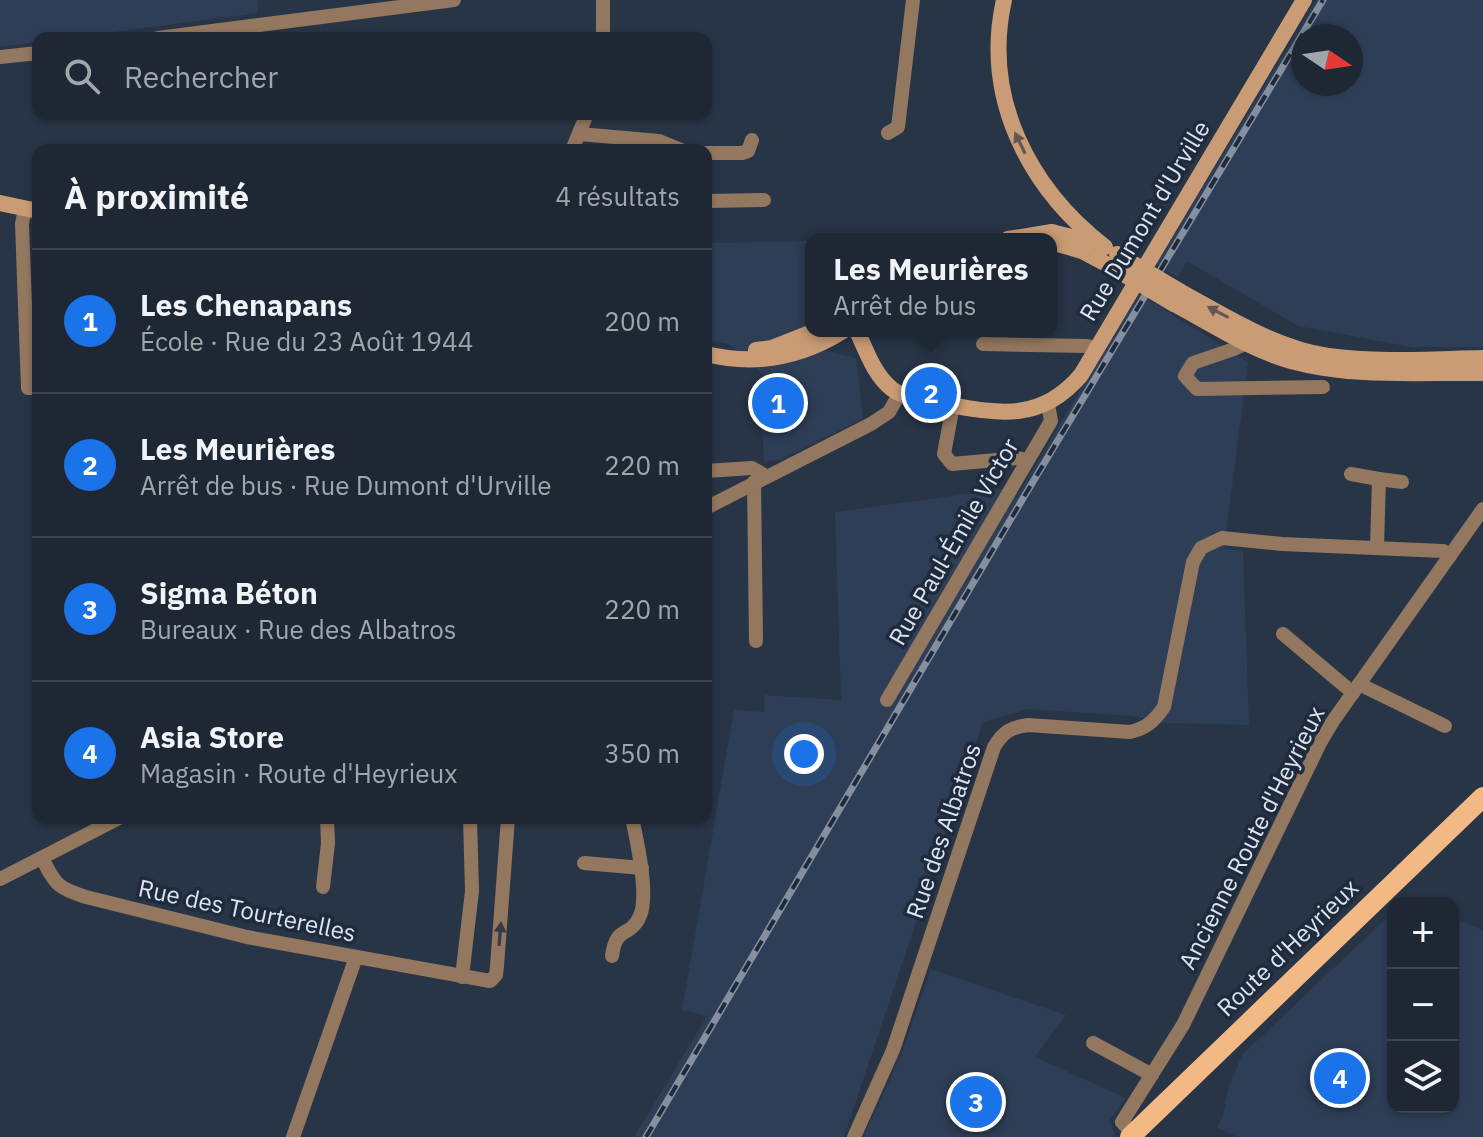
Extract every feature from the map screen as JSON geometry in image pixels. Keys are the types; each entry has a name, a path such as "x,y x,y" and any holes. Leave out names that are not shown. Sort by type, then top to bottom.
{"main road":[{"path":"1004,0 998,25 999,56 1008,118 1029,162 1061,209 1111,256"},
{"name":"Rue Dumont d'Urville","path":"900,393 953,405 1015,412 1048,404 1067,391 1097,349 1304,0"},
{"path":"0,203 32,209"},
{"path":"1046,233 1067,234 1111,256 1177,298 1289,360 1327,369 1380,373 1483,373"},
{"path":"1057,244 1111,256"},
{"path":"712,355 772,348 805,335"},
{"path":"712,355 747,360 774,359 834,337"},
{"path":"849,337 865,353 885,382 900,393"},
{"path":"1254,339 1327,356 1483,358"},
{"name":"Route d'Heyrieux","path":"1132,1136 1483,797"}],"street":[{"path":"199,32 383,5 454,0"},
{"path":"603,0 603,32"},
{"path":"888,133 898,127 913,0"},
{"path":"0,57 32,54"},
{"path":"575,144 585,120"},
{"path":"580,134 666,144"},
{"path":"712,153 742,153 748,151 752,140"},
{"path":"712,201 764,200"},
{"path":"32,209 22,224 28,388 32,388"},
{"path":"1254,339 1193,363 1185,376 1197,389 1323,387"},
{"path":"983,344 1087,346 1097,349"},
{"path":"712,505 871,424 889,412 900,393"},
{"name":"Rue Paul-Émile Victor","path":"887,700 1051,421 1048,404"},
{"path":"953,405 944,454 952,464 1018,458 1027,461"},
{"path":"712,471 752,468 760,479 756,641"},
{"path":"1351,474 1402,482"},
{"path":"1377,547 1379,479"},
{"name":"Ancienne Route d'Heyrieux","path":"1132,1136 1122,1122 1183,1025 1320,743 1483,509"},
{"name":"Rue des Albatros","path":"854,1137 893,1050 994,747 1002,734 1013,727 1028,725 1130,732 1145,728 1155,720 1164,707 1190,578 1201,548 1222,538 1282,544 1443,551 1450,556"},
{"path":"1283,634 1356,689 1445,726"},
{"path":"0,879 107,824"},
{"path":"323,887 327,824"},
{"path":"462,977 472,891 470,824"},
{"name":"Rue des Tourterelles","path":"42,858 54,883 76,894 247,937 490,981 496,975 508,824"},
{"path":"612,956 614,941 619,934 634,925 642,915 642,868 633,824"},
{"path":"584,863 642,868"},
{"path":"293,1137 356,957"},
{"path":"1093,1043 1152,1075"}],"shaded area":[{"path":"0,0 258,0 257,13 113,32 32,32 32,43 0,47"},
{"path":"1316,0 1483,0 1483,347 1411,347 1298,326 1187,261 1178,277 1156,264 1291,41 1291,96 1363,96 1363,24 1301,24"},
{"path":"805,241 805,337 819,337 826,351 856,358 863,419 780,460 764,461 762,425 770,381 729,344 712,341 712,243"},
{"path":"1138,293 1248,362 1224,549 1243,550 1249,725 1168,723 1131,716 1028,709 983,722 844,1137 634,1137 707,1016 682,1010 734,710 765,712 764,695 841,700 835,512 1002,489 1016,498"},
{"path":"1387,918 1387,1113 1459,1113 1459,920 1483,930 1483,1137 1238,1137 1217,1128 1242,1055"},
{"path":"931,969 1066,1015 1035,1057 1126,1098 1109,1121 1116,1135 863,1137 902,1053"}],"railway":[{"path":"646,1137 1025,495 1323,0"}],"place":[{"name":"Les Meurières","path":"931,393"},
{"name":"Les Chenapans","path":"778,403"},
{"name":"Asia Store","path":"1340,1078"},
{"name":"Sigma Béton","path":"976,1102"}]}
